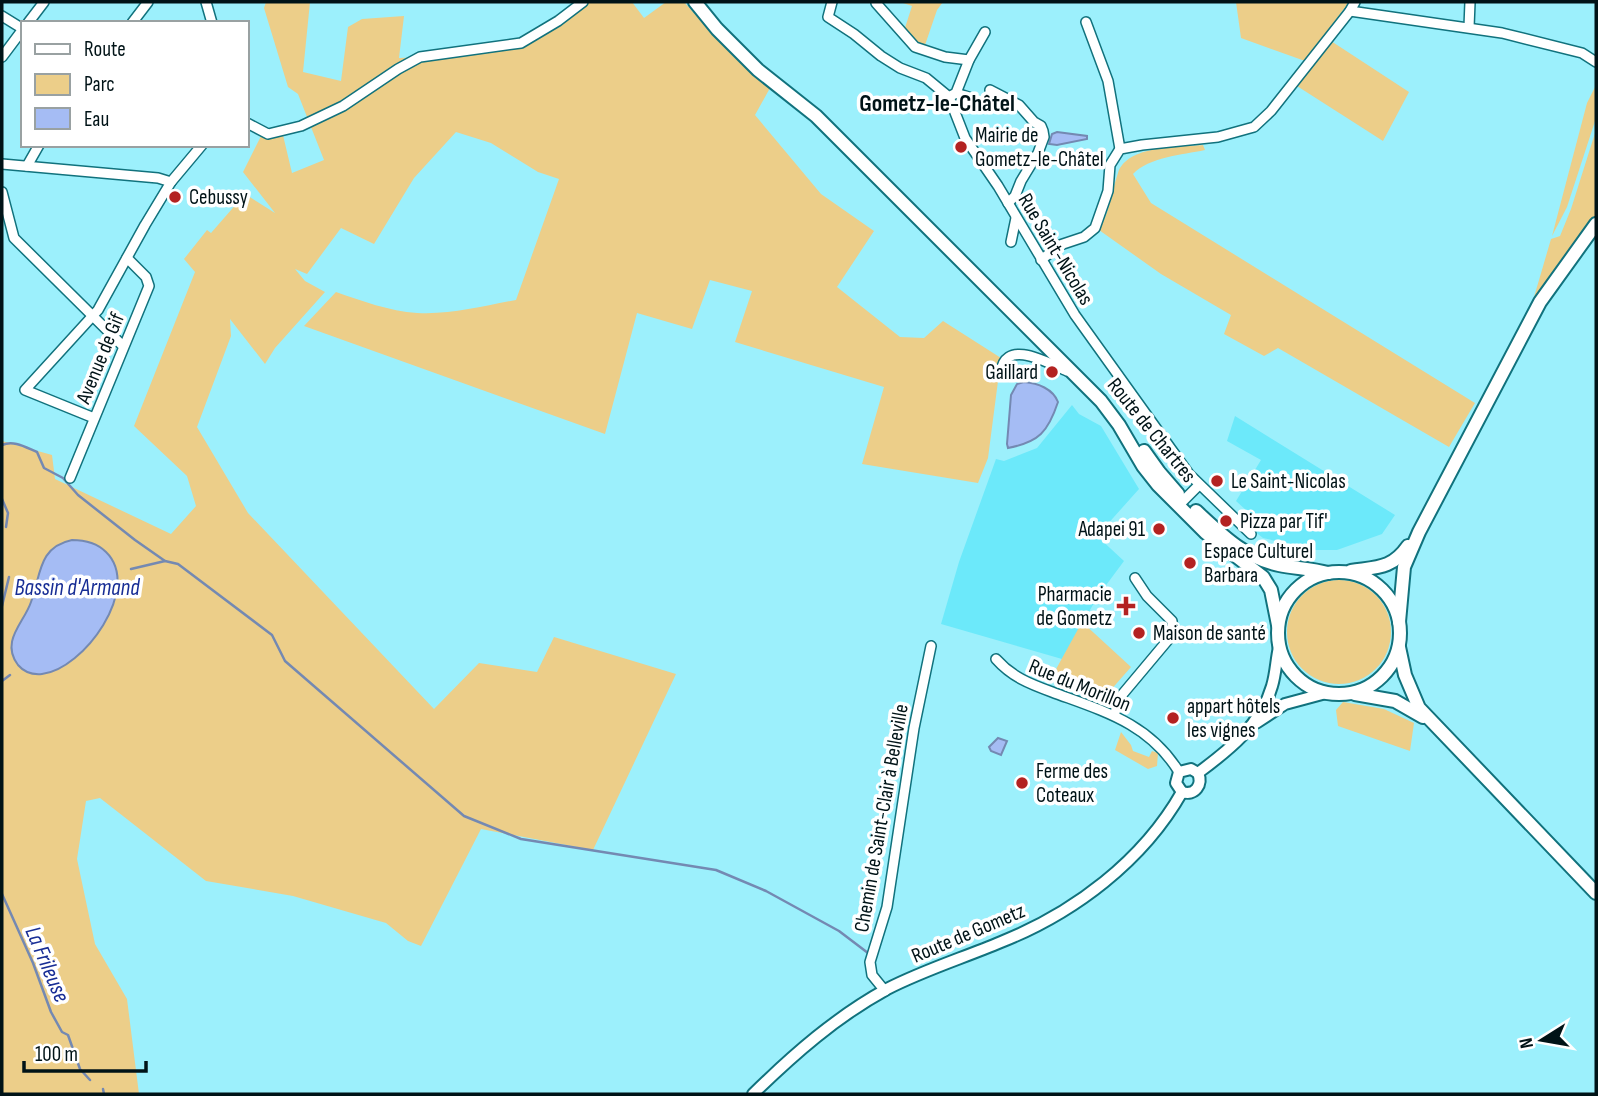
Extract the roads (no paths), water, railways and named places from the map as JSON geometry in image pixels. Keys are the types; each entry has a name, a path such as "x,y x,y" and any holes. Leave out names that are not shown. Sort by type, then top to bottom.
{"main road":[{"name":"Route de Chartres","path":"695,2 717,29 758,70 816,116 1072,369 1117,409 1148,458 1206,533 1263,577 1271,590 1278,625"},
{"path":"1596,224 1540,302 1419,531 1404,567 1399,622 1399,647 1412,694 1419,708 1596,893"},
{"name":"Route de Chartres","path":"1182,503 1248,554 1277,565 1328,573"},
{"path":"1419,531 1402,555 1387,566 1328,573 1312,578 1298,588 1283,608 1278,625 1279,648 1296,677 1310,687 1326,693 1351,693 1395,701 1432,723"},
{"path":"1346,572 1377,585 1389,598 1399,622"},
{"path":"1351,693 1382,677 1399,647"}],"street":[{"path":"30,21 44,2"},
{"path":"134,21 148,2"},
{"path":"206,2 211,21"},
{"path":"248,124 268,134 301,126 343,106 421,57 521,43 583,2"},
{"path":"832,2 829,12 832,21 874,51 952,95 971,98"},
{"path":"1119,149 1218,137 1254,127 1271,111 1350,12 1355,2"},
{"path":"1469,27 1470,2"},
{"path":"876,3 915,47 945,57 968,60"},
{"path":"1350,12 1469,27 1547,43 1582,53 1596,62"},
{"path":"2,16 21,28"},
{"path":"1041,260 1060,245 1084,237 1095,228 1108,191 1110,165 1119,149 1108,80 1086,22"},
{"path":"2,57 21,32"},
{"path":"952,95 985,32"},
{"path":"990,90 1019,105 1044,131 1038,153 1015,196 1008,203"},
{"name":"Rue Saint-Nicolas","path":"952,95 959,128 1008,203 1073,312 1161,438 1199,485 1251,534"},
{"path":"27,166 38,147"},
{"path":"94,418 25,390 93,317 171,182 200,147"},
{"path":"2,164 171,182"},
{"path":"2,192 14,238 124,346"},
{"path":"1011,242 1016,218"},
{"name":"Avenue de Gif","path":"70,478 149,286 146,277 127,258"},
{"path":"1001,372 1006,360 1012,356 1027,354 1072,369"},
{"path":"1182,503 1199,485"},
{"path":"1114,715 1121,696 1173,634 1172,621 1147,596 1135,578"},
{"name":"Chemin de Saint-Clair à Belleville","path":"885,991 872,975 870,962 887,907 914,728 931,646"},
{"path":"1251,727 1272,685 1279,648"},
{"name":"Rue du Morillon","path":"996,659 1019,679 1114,715 1157,743 1179,772"},
{"path":"1198,773 1235,744 1251,727 1285,704 1326,693"},
{"path":"1186,769 1198,773 1200,781 1197,789 1190,793 1182,792 1176,783 1179,772 1186,769"},
{"name":"Route de Gometz","path":"753,1094 818,1035 849,1012 932,968 1013,937 1069,905 1136,855 1159,828 1182,792"}],"water":[{"path":"1057,132 1087,136 1087,139 1049,144 1052,134"},
{"path":"1024,382 1044,388 1053,394 1058,402 1041,434 1035,439 1008,448 1011,395 1017,384"},
{"name":"Bassin d'Armand","path":"72,540 99,546 116,567 117,586 113,605 90,643 74,658 58,669 42,674 28,672 18,665 13,656 12,640 28,610 42,564 53,549"},
{"path":"998,738 1007,741 1001,755 991,751 989,747"}],"waterway":[{"path":"2,445 15,444 37,452 44,468 63,478 78,495 135,540 165,561 178,564 272,635 285,661 464,816 521,839 716,870 766,891 839,931 868,953"},
{"name":"La Frileuse","path":"2,499 8,513 6,527"},
{"path":"131,569 165,561"},
{"name":"La Frileuse","path":"2,606 9,577"},
{"name":"La Frileuse","path":"2,681 10,675"},
{"name":"La Frileuse","path":"2,894 33,963 51,1012 62,1032 68,1035 80,1069 90,1080"},
{"name":"La Frileuse","path":"103,1089 104,1094"}],"place":[{"name":"Mairie de Gometz-le-Châtel","path":"961,147"},
{"name":"Cebussy","path":"175,197"},
{"name":"Gaillard","path":"1052,372"},
{"name":"Le Saint-Nicolas","path":"1217,481"},
{"name":"Pizza par Tif'","path":"1226,521"},
{"name":"Adapei 91","path":"1159,529"},
{"name":"Espace Culturel Barbara","path":"1190,563"},
{"name":"Pharmacie de Gometz","path":"1126,606"},
{"name":"Maison de santé","path":"1139,633"},
{"name":"appart hôtels les vignes","path":"1173,718"},
{"name":"Ferme des Coteaux","path":"1022,783"}],"district":[{"name":"Gometz-le-Châtel","path":"937,103"}]}
